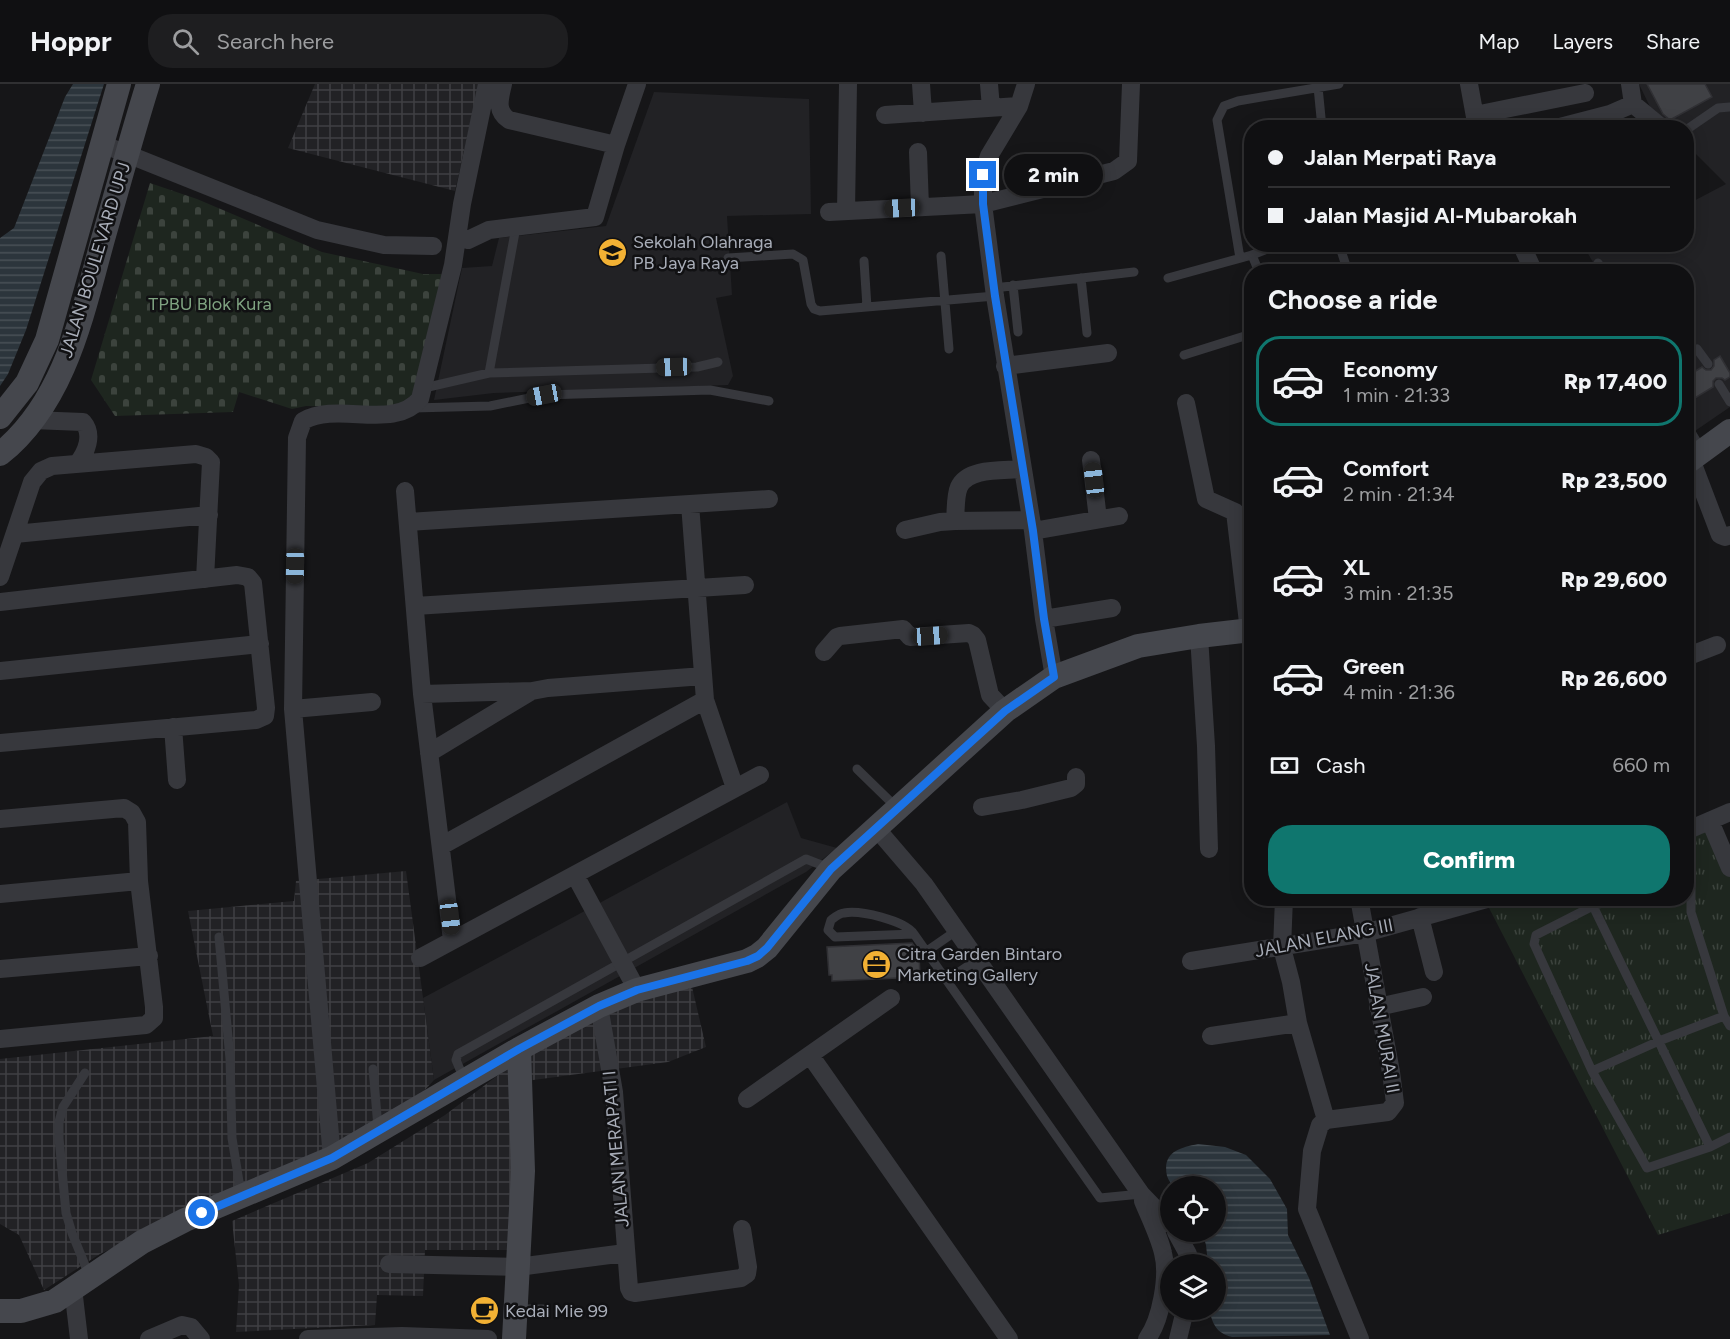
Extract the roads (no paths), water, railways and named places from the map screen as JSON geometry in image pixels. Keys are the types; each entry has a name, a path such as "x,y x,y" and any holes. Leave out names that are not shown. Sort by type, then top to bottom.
{"main road":[{"name":"JALAN BOULEVARD UPJ","path":"0,417 27,383 47,340 119,84"},
{"name":"JALAN BOULEVARD UPJ","path":"0,454 16,442 47,399 73,346 148,84"},
{"path":"1694,456 1730,431"},
{"path":"0,1311 21,1311 55,1301 142,1242 185,1220 332,1158 519,1049 599,1006 637,990 747,961 758,956 831,869 1005,711 1054,677 1138,646 1244,632"},
{"path":"514,1339 523,1171 519,1049"}],"street":[{"path":"332,1158 292,709 297,449 300,427 303,421 313,415 343,412 390,414 413,408 420,399 453,266 462,204 487,84"},
{"path":"503,84 498,105 503,116 510,120 616,145"},
{"path":"468,240 489,230 595,217 637,84"},
{"path":"848,84 838,212 983,204 1114,171 1128,161 1131,84"},
{"path":"921,84 923,112"},
{"path":"989,84 991,108"},
{"path":"1026,84 1019,106 989,156 983,175 983,204 1005,366 1032,525 1054,677"},
{"path":"1469,84 1476,120"},
{"path":"1630,84 1634,104 1653,120"},
{"path":"1480,120 1585,93"},
{"path":"1587,120 1634,104"},
{"path":"885,115 1019,106"},
{"path":"102,144 317,230 384,245 433,246"},
{"path":"918,152 921,207"},
{"path":"1005,366 1108,353"},
{"path":"1186,403 1206,500 1235,512 1244,583"},
{"path":"32,420 82,422 86,427 87,446 86,453 77,464"},
{"path":"0,577 32,482 41,471 52,466 196,454 207,456 211,462 205,579"},
{"path":"1091,460 1098,519"},
{"path":"1694,460 1720,536 1730,535"},
{"path":"955,521 959,487 966,477 978,473 1022,469"},
{"path":"405,491 422,694 452,940"},
{"path":"408,522 769,499"},
{"path":"690,504 705,700 735,788"},
{"path":"15,534 208,515"},
{"path":"905,530 955,521 1032,525 1119,516"},
{"path":"0,602 237,575 248,577 253,583 266,708 264,716 256,720 0,743"},
{"path":"415,606 745,585"},
{"path":"1044,619 1112,608"},
{"path":"824,652 840,636 903,629 910,637 969,633 977,640 990,695 1005,711"},
{"path":"1199,636 1205,723 1209,849"},
{"path":"0,671 260,644"},
{"path":"1694,654 1717,645"},
{"path":"422,694 532,691 704,676"},
{"path":"429,753 532,691"},
{"path":"441,846 705,700"},
{"path":"292,709 372,702"},
{"path":"173,728 177,780"},
{"path":"420,958 760,775"},
{"path":"982,807 1071,788 1076,784 1076,777"},
{"path":"0,819 124,808 132,813 137,822 139,881 154,1018 146,1025 0,1039"},
{"path":"1694,827 1730,812"},
{"path":"1710,820 1730,868"},
{"path":"876,828 924,884 1141,1194 1160,1214"},
{"path":"575,875 637,990"},
{"path":"0,894 139,881"},
{"path":"1284,906 1282,948 1298,1023 1326,1120 1320,1125 1312,1150 1307,1209 1360,1339"},
{"name":"JALAN MURAI II","path":"1326,1120 1388,1112 1395,1102 1360,906"},
{"name":"JALAN ELANG III","path":"1191,961 1365,933 1420,917 1436,906"},
{"path":"1420,917 1434,972"},
{"path":"0,969 149,956"},
{"path":"1378,1007 1423,997"},
{"path":"747,1098 891,998"},
{"name":"JALAN MERAPATI I","path":"599,1006 614,1092 631,1292 741,1278 747,1274 748,1267 742,1229"},
{"path":"1211,1036 1298,1023"},
{"path":"810,1055 1010,1339"},
{"path":"1141,1194 1164,1254"},
{"path":"389,1264 518,1267 626,1253"},
{"path":"79,1339 82,1282"},
{"path":"1147,1339 1160,1312"},
{"path":"1178,1339 1183,1320"},
{"path":"150,1339 182,1325 192,1327 201,1339"},
{"path":"310,1339 402,1336 488,1339"}],"lane":[{"path":"1240,258 1217,120 1224,106 1238,101 1339,84"},
{"path":"1318,87 1321,120"},
{"path":"1694,124 1718,108 1730,107"},
{"path":"489,373 516,227"},
{"path":"1168,278 1260,252"},
{"path":"728,258 793,254 798,256 803,260 811,304 814,309 820,311 945,301 994,292 1013,285 1134,272"},
{"path":"1252,255 1255,264"},
{"path":"941,256 949,349"},
{"path":"864,261 867,307"},
{"path":"1081,278 1087,333"},
{"path":"1013,285 1018,332"},
{"path":"1184,355 1244,336"},
{"path":"1694,351 1697,349 1708,364"},
{"path":"424,388 489,373 697,367 718,362"},
{"path":"1719,384 1730,402"},
{"path":"413,408 490,405 544,395 710,390 769,401"},
{"path":"857,769 897,809"},
{"path":"466,1081 456,1060 458,1054 806,859 831,869"},
{"path":"1710,1148 1593,906 1536,935 1534,944 1592,1071 1645,1167 1650,1169 1710,1148 1730,1137"},
{"path":"1690,906 1693,922 1724,1016 1730,1026"},
{"path":"915,934 835,937 828,930 831,920 842,912 887,918 910,928 915,934 927,951 1100,1198 1141,1194"},
{"path":"927,951 956,931"},
{"path":"219,937 230,1059 232,1138 242,1197"},
{"path":"947,980 977,960"},
{"path":"1592,1071 1659,1041 1724,1016"},
{"path":"373,1069 377,1133"},
{"path":"82,1282 66,1213 59,1122 63,1107 86,1073"},
{"path":"515,1310 543,1310"}],"place":[{"name":"Sekolah Olahraga PB Jaya Raya","path":"612,252"},
{"name":"Citra Garden Bintaro Marketing Gallery","path":"876,964"},
{"name":"Kedai Mie 99","path":"484,1311"}],"park label":[{"name":"TPBU Blok Kura","path":"210,304"}]}
